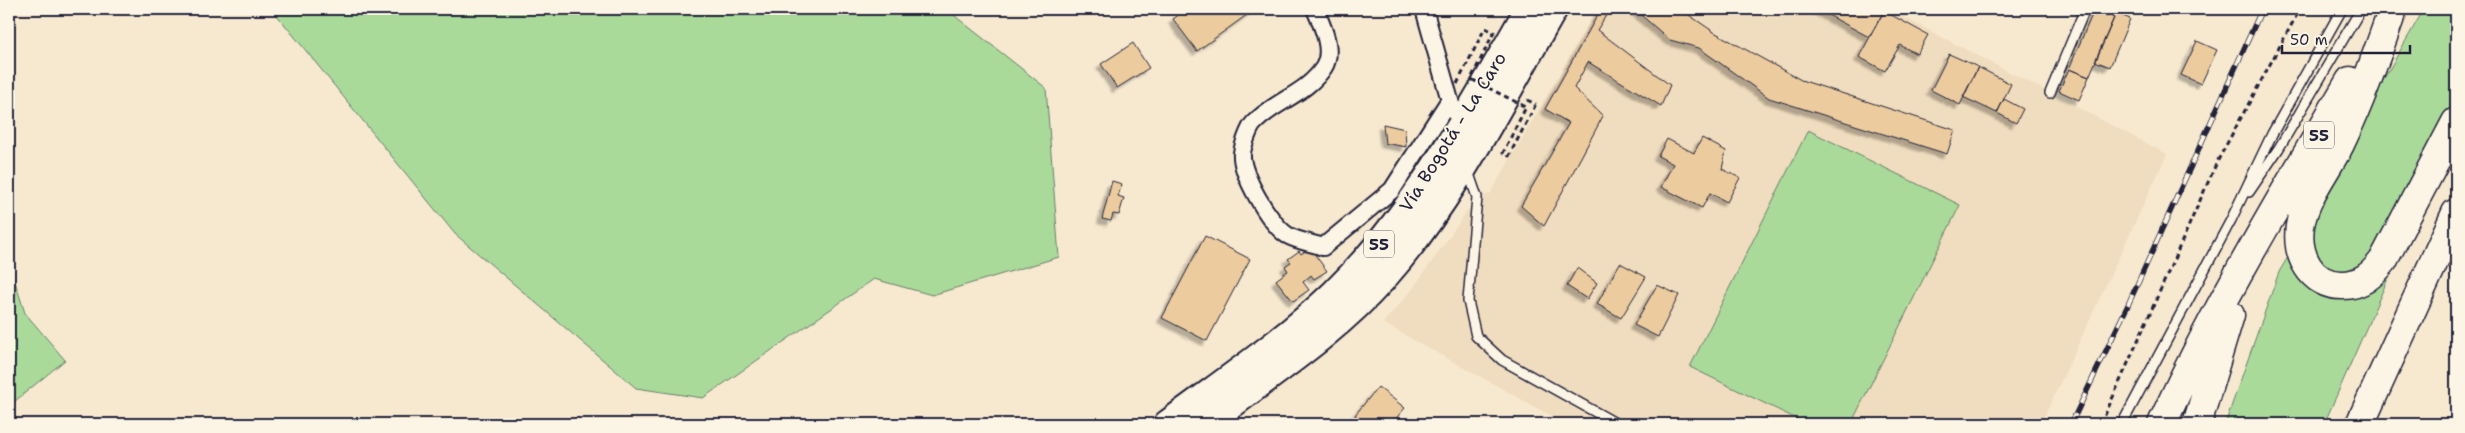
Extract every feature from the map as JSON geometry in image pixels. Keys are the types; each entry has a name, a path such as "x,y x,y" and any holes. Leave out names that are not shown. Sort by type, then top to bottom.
{"highway":[{"path":"2393,9 2340,143 2307,203 2300,224 2299,243 2302,258 2310,271 2322,281 2337,285 2352,285 2372,276 2383,261 2456,122"},
{"name":"55","path":"2162,424 2190,363 2246,260 2393,9"},
{"path":"2365,416 2456,213"},
{"name":"55","path":"2144,424 2180,358 2246,260"},
{"name":"55","path":"2183,424 2246,260"},
{"name":"55","path":"2197,424 2246,260"}],"main road":[{"name":"Vía Bogotá - La Caro","path":"1167,424 1299,324 1334,293 1398,221 1458,127 1528,9"},
{"name":"Vía Bogotá - La Caro","path":"1208,424 1314,342 1381,281 1416,240 1466,166 1554,9"}],"street":[{"path":"1315,9 1328,36 1325,65 1309,85 1271,108 1252,126 1242,153 1258,200 1268,215 1287,235 1323,247 1392,190 1449,101"},
{"path":"1424,9 1458,127"}],"lane":[{"path":"2050,93 2085,9"},
{"path":"2122,424 2231,220 2272,134 2342,9"},
{"path":"2231,220 2279,148 2361,9"},
{"path":"1466,166 1477,197 1468,301 1476,336 1502,360 1616,424"}],"path":[{"path":"2101,424 2217,162 2300,9"},
{"path":"1457,84 1485,28 1494,32 1471,79 1526,107 1503,153 1509,156 1536,104"}],"shaded area":[{"path":"1597,9 1888,9 2167,154 2041,424 1566,424 1383,323 1412,290 1477,197 1490,194"}],"green space":[{"path":"272,9 946,9 1046,88 1059,257 932,295 874,279 703,398 636,388 455,234"},
{"path":"2424,9 2456,9 2456,135 2387,281 2324,424 2225,424 2279,272 2332,183 2366,110"},
{"path":"1808,130 1960,205 1851,424 1807,424 1690,367"},
{"path":"9,263 25,313 65,360 9,406"}],"building":[{"path":"1187,9 1255,9 1197,51 1173,19"},
{"path":"1601,9 1610,9 1597,30 1670,85 1661,106 1588,62 1574,88 1603,116 1544,226 1521,206 1569,123 1545,109"},
{"path":"1634,9 1680,9 1714,32 1801,80 1955,130 1947,154 1769,98 1699,48 1670,40"},
{"path":"1817,9 1879,9 1884,11 1869,37"},
{"path":"2094,10 2114,18 2089,77 2069,69"},
{"path":"1884,11 1928,35 1917,54 1900,45 1885,71 1859,57"},
{"path":"2116,13 2130,19 2110,67 2095,61"},
{"path":"2197,41 2217,50 2201,84 2181,75"},
{"path":"1133,43 1149,68 1117,88 1101,64"},
{"path":"1949,54 1978,67 1960,105 1931,90"},
{"path":"1978,67 2011,84 1997,113 1963,97"},
{"path":"2069,69 2089,77 2079,100 2059,91"},
{"path":"2004,99 2023,109 2016,123 1997,113"},
{"path":"1383,124 1405,129 1406,147 1385,143"},
{"path":"1702,138 1726,151 1722,169 1740,178 1727,202 1710,193 1702,208 1661,187 1673,164 1658,156 1667,139 1694,153"},
{"path":"1112,181 1122,184 1118,196 1124,198 1119,215 1113,214 1111,221 1102,219"},
{"path":"1205,236 1250,259 1207,341 1162,318"},
{"path":"1310,248 1327,271 1314,279 1311,275 1303,282 1309,290 1293,301 1276,280 1288,271 1285,266 1291,262 1288,259 1299,251 1301,254"},
{"path":"1620,263 1646,277 1621,318 1597,304"},
{"path":"1577,268 1597,283 1587,299 1567,286"},
{"path":"1657,285 1679,295 1658,337 1634,325"},
{"path":"1378,387 1405,408 1391,424 1366,424 1355,415"}],"railway":[{"path":"2071,424 2127,307 2262,9"}]}
